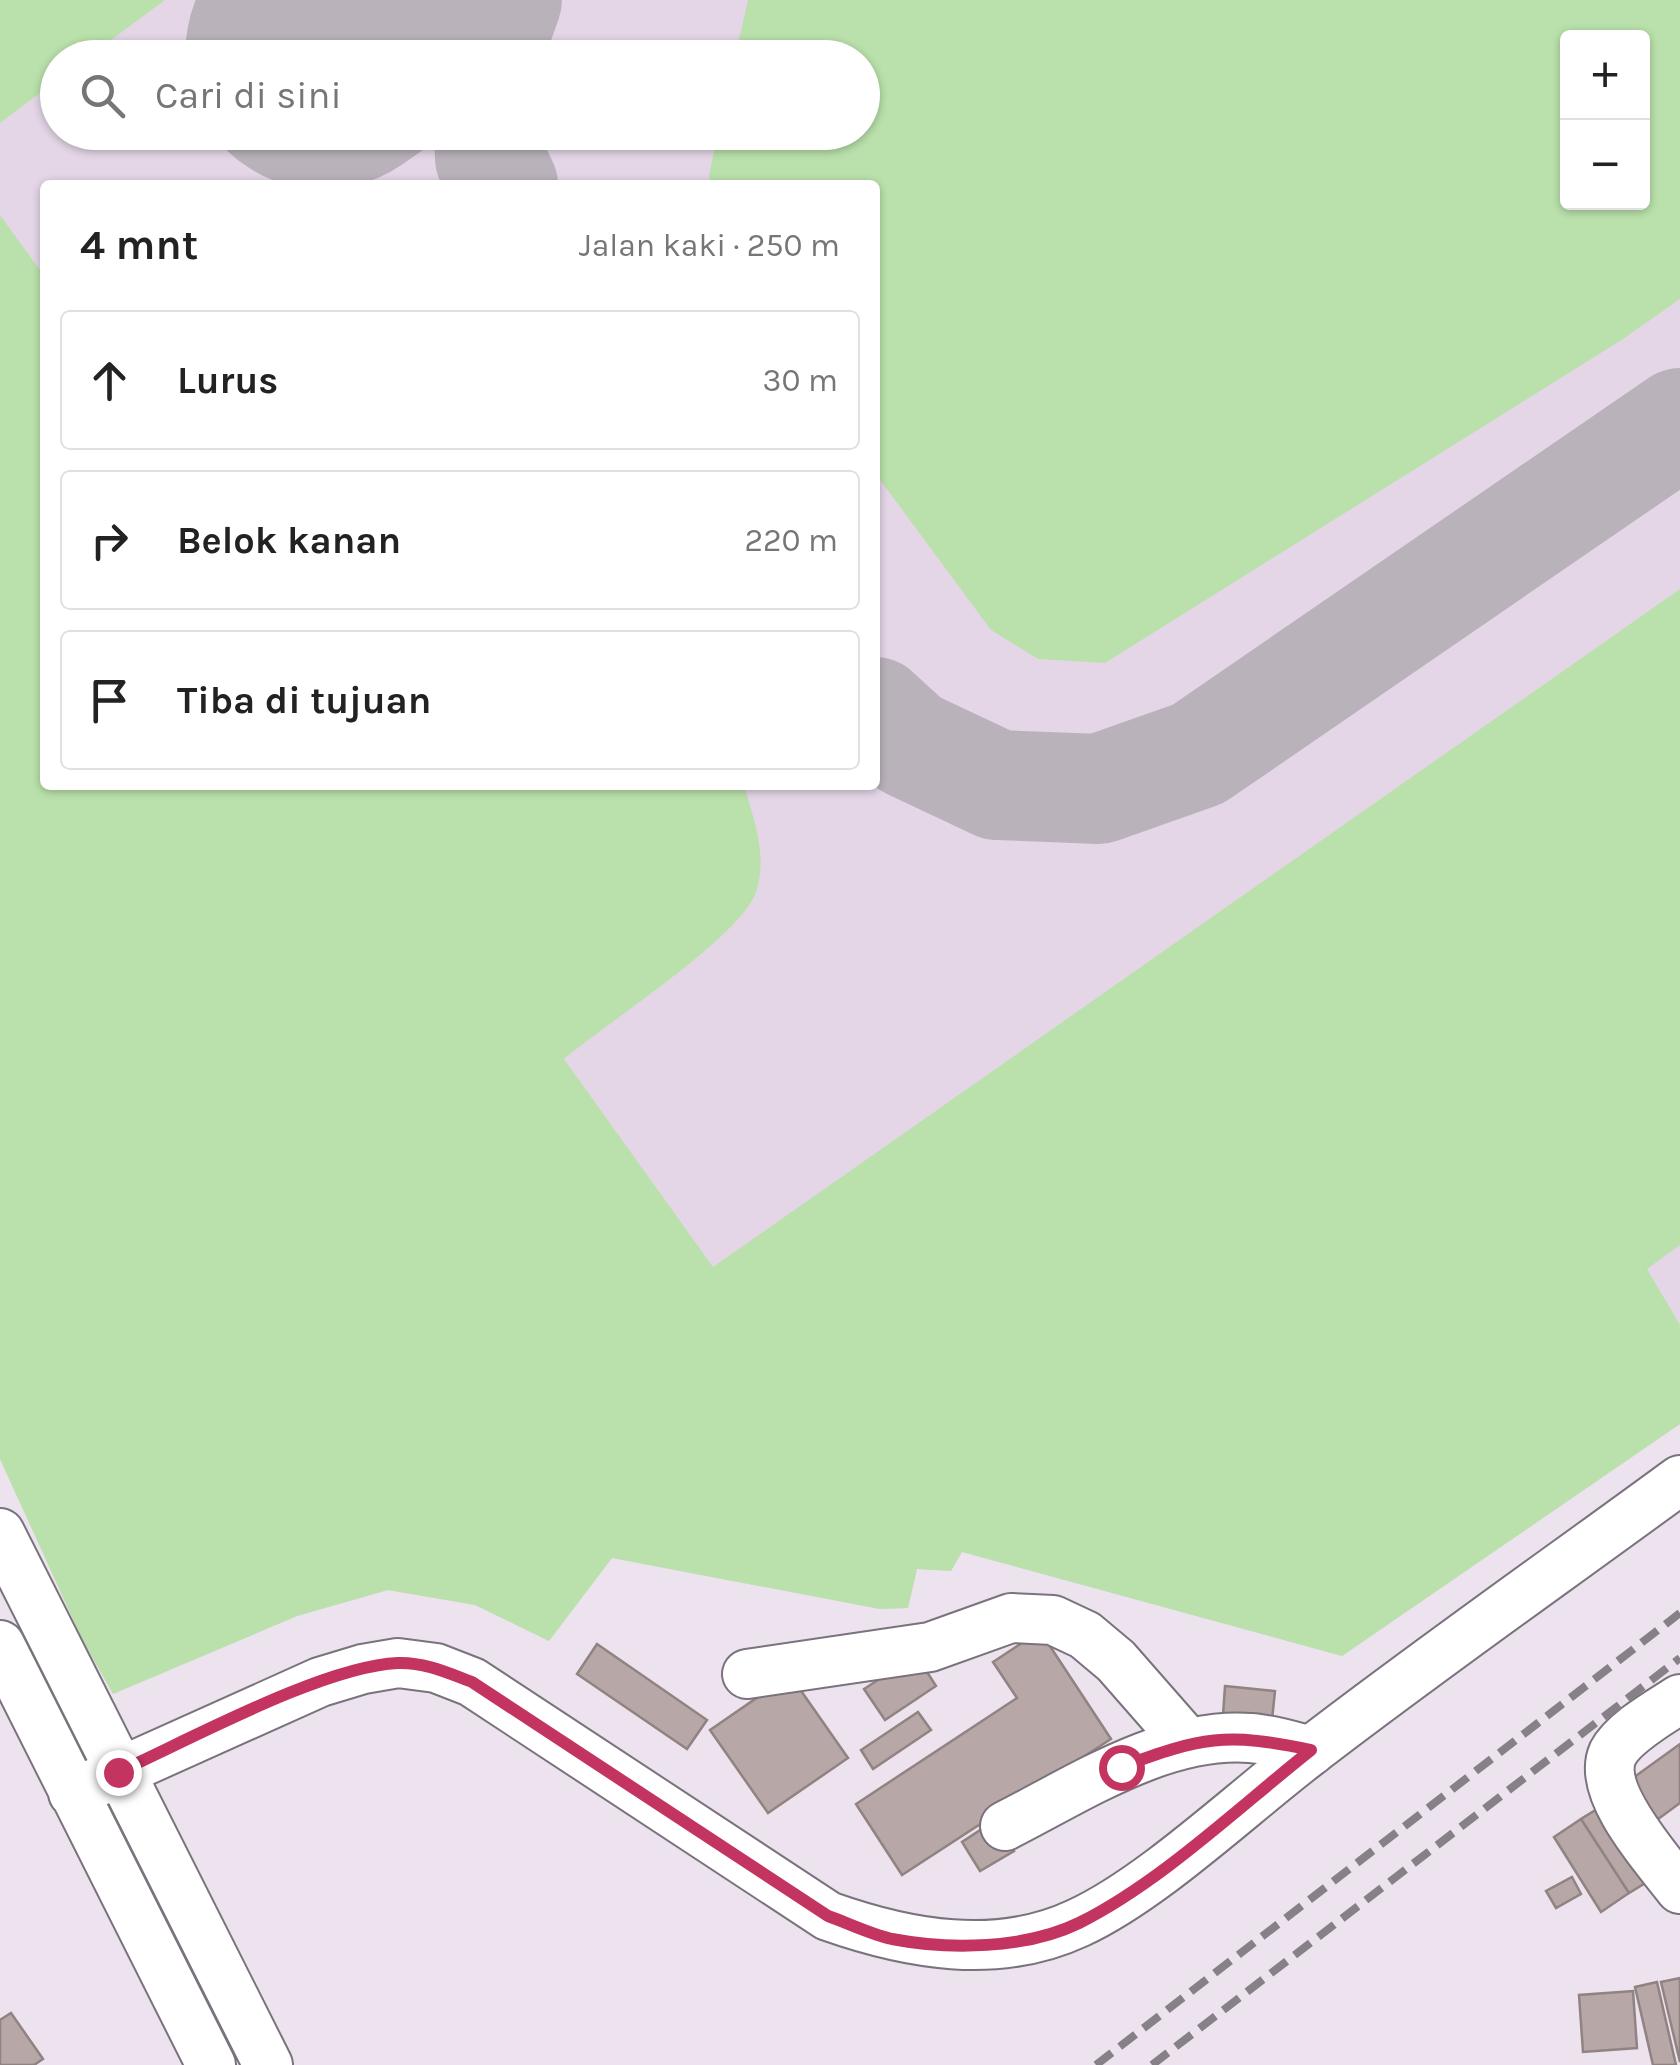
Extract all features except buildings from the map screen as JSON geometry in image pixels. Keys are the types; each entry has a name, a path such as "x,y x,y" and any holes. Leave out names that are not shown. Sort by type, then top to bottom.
{"street":[{"path":"73,1792 320,1682 398,1663 436,1668 472,1682 828,1916 890,1938 950,1946 1018,1940 1076,1924 1124,1897 1311,1750 1680,1480"},
{"path":"0,1533 268,2065"},
{"path":"747,1674 930,1647 1010,1618 1054,1620 1086,1634 1116,1661 1187,1742"},
{"path":"0,1645 211,2065"},
{"path":"1680,1699 1620,1744 1611,1758 1621,1809 1680,1889"},
{"path":"1005,1826 1121,1767 1187,1742 1251,1738 1311,1750"}],"shaded area":[{"path":"0,0 1680,0 1680,1424 1342,1656 962,1552 951,1571 917,1569 908,1608 880,1609 612,1558 549,1641 475,1605 388,1590 297,1616 113,1694 82,1639 0,1459"}],"green space":[{"path":"0,0 165,0 111,40 40,40 40,93 0,123"},
{"path":"748,0 1680,0 1680,299 1623,339 1105,663 1038,659 991,630 880,480 880,180 710,180 714,150 880,150 880,40 739,40"},
{"path":"0,215 40,270 40,790 745,790 761,865 756,892 745,911 670,979 564,1059 713,1267 1680,589 1680,1245 1647,1269 1680,1325 1680,1424 1342,1656 962,1552 951,1571 917,1569 908,1608 880,1609 612,1558 549,1641 475,1605 388,1590 297,1616 113,1694 82,1639 0,1459"}],"taxiway":[{"path":"495,40 507,0"},
{"path":"490,150 501,180"},
{"path":"880,717 910,744 997,785 1099,789 1198,754 1680,423"}],"runway":[{"path":"340,40 398,0"}],"railway":[{"path":"1096,2065 1680,1613"},
{"path":"1152,2065 1680,1658"}],"route":[{"path":"118,1772 320,1682 398,1663 436,1668 472,1682 766,1880 828,1916 890,1938 950,1946 1018,1940 1076,1924 1124,1897 1311,1750 1251,1738 1187,1742 1121,1767"}]}
